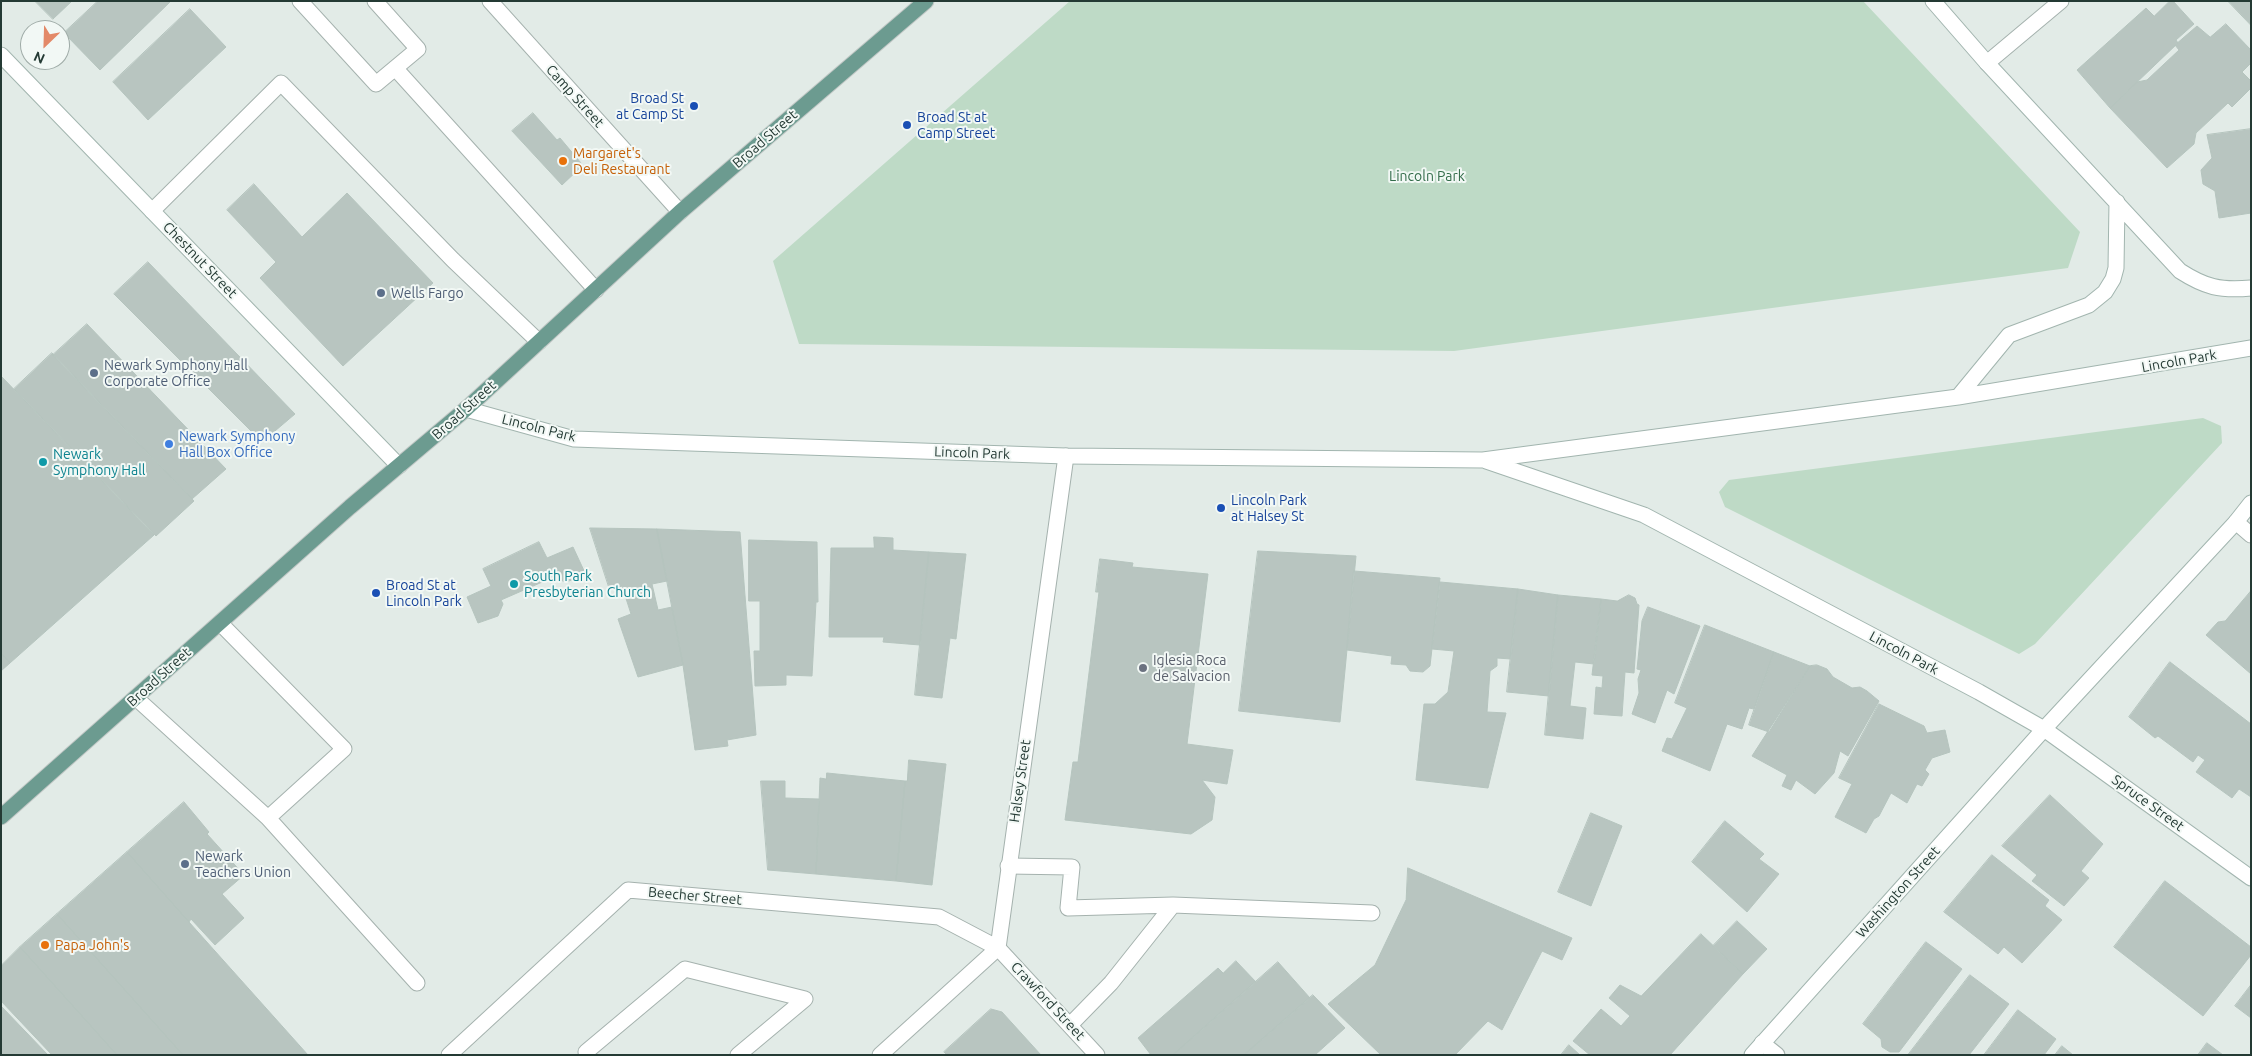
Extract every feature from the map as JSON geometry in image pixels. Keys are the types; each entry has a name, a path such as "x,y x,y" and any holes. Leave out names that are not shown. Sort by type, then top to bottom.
{"main road":[{"path":"300,1 376,84 418,49 375,1"},
{"name":"Camp Street","path":"490,1 680,212"},
{"name":"Broad Street","path":"1,817 350,507 466,409 680,212 926,1"},
{"path":"1933,1 1987,63 2180,271 2196,282 2214,288 2231,290 2251,288"},
{"path":"1987,63 2061,1"},
{"name":"Chestnut Street","path":"1,54 399,466"},
{"path":"395,68 596,290"},
{"path":"152,211 281,83 453,260 539,342"},
{"path":"1958,397 2008,335 2089,305 2105,292 2113,280 2116,268 2116,202"},
{"name":"Lincoln Park","path":"466,409 574,438 1066,456 1483,460 1958,397 2251,348"},
{"name":"Halsey Street","path":"998,948 1066,456"},
{"name":"Lincoln Park","path":"1483,460 1644,515 2044,728"},
{"path":"2044,728 2236,522 2251,503"},
{"path":"2236,522 2251,535"},
{"path":"220,623 344,749 268,818"},
{"path":"136,698 268,818 417,983"},
{"name":"Spruce Street","path":"2044,728 2251,878"},
{"name":"Washington Street","path":"1757,1049 2044,728"},
{"path":"1008,866 1072,868 1068,908 1173,905 1372,913"},
{"name":"Beecher Street","path":"449,1055 628,890 939,917 998,948"},
{"path":"1070,1025 1111,983 1173,905"},
{"path":"880,1055 998,948"},
{"name":"Crawford Street","path":"998,948 1097,1055"},
{"path":"586,1052 685,969 805,999 738,1055"},
{"path":"1757,1049 1777,1055"}],"green space":[{"name":"Lincoln Park","path":"1070,1 1863,1 2080,232 2068,268 1454,351 799,344 773,261"},
{"path":"2203,418 2221,426 2222,443 2035,644 2019,654 1725,507 1719,492 1729,480"}],"building":[{"path":"35,1 72,1 53,19"},
{"path":"98,1 171,1 100,70 70,39 70,27"},
{"path":"2170,1 2173,1 2194,24 2176,40 2178,43 2110,108 2077,70 2146,8 2154,16"},
{"path":"2228,1 2251,1 2251,25"},
{"path":"190,9 226,47 148,120 113,82"},
{"path":"2226,24 2251,50 2251,63 2242,72 2251,81 2251,88 2232,107 2228,103 2196,133 2194,144 2167,168 2110,108 2137,82 2147,80 2179,50 2175,45 2197,26 2210,37"},
{"path":"533,113 557,140 560,138 581,163 580,168 562,185 512,131"},
{"path":"2251,129 2251,213 2219,218 2215,191 2203,184 2201,170 2212,158 2207,135"},
{"path":"254,184 302,237 347,193 433,283 343,366 260,278 276,262 227,210"},
{"path":"148,262 295,414 262,442 114,294"},
{"path":"87,324 226,469 192,499 53,355"},
{"path":"52,353 194,501 156,536 14,389"},
{"name":"Newark Symphony Hall","path":"1,376 154,535 10,663 1,653"},
{"path":"590,528 657,529 667,581 652,584 658,610 672,607 683,665 638,677 618,619 631,614 622,586 610,590"},
{"path":"657,529 740,532 756,735 727,740 728,746 695,750 683,665"},
{"path":"874,537 893,538 893,550 929,552 920,645 883,642 884,637 829,637 831,548 874,548"},
{"path":"749,540 817,542 818,602 816,602 812,676 786,675 786,685 755,686 754,651 760,651 760,601 749,601"},
{"name":"South Park Presbyterian Church","path":"539,542 547,558 573,547 586,575 566,582 557,579 556,576 501,600 503,604 498,616 478,623 467,597 491,586 483,569"},
{"path":"1258,551 1356,556 1340,722 1239,711"},
{"path":"929,552 966,554 956,639 950,638 942,698 915,695"},
{"name":"Iglesia Roca de Salvacion","path":"1100,559 1133,563 1132,567 1208,574 1187,744 1233,750 1227,784 1202,780 1215,797 1212,820 1191,834 1065,820 1073,762 1078,762 1099,592 1096,592"},
{"path":"1354,571 1440,578 1430,666 1423,672 1410,671 1406,665 1391,664 1392,656 1347,650"},
{"path":"1440,582 1518,589 1511,659 1497,658 1497,666 1490,671 1487,712 1506,713 1488,788 1416,780 1424,704 1435,704 1448,692 1454,651 1432,649"},
{"path":"1518,589 1558,595 1549,696 1507,692"},
{"path":"2251,591 2251,674 2206,635 2218,622 2225,621"},
{"path":"1558,595 1601,599 1594,664 1575,662 1570,706 1586,708 1583,739 1545,735"},
{"path":"1629,595 1635,598 1639,605 1634,673 1625,672 1622,716 1594,714 1596,687 1602,688 1603,676 1592,675 1601,599 1617,601"},
{"path":"1648,607 1700,626 1674,694 1667,690 1655,723 1632,714 1639,693 1638,679 1641,670 1637,669 1642,621"},
{"path":"1705,625 1774,652 1754,709 1749,708 1742,729 1727,724 1710,771 1662,751 1667,738 1672,739 1687,708 1675,703"},
{"path":"1774,652 1810,666 1769,732 1749,725"},
{"path":"1,653 10,663 1,671"},
{"path":"2170,662 2251,724 2251,797 2239,789 2232,798 2196,772 2205,760 2198,755 2193,762 2158,736 2155,738 2129,717"},
{"path":"1817,665 1827,669 1833,677 1852,688 1860,687 1867,691 1879,701 1848,756 1840,751 1834,773 1815,794 1796,780 1791,790 1782,786 1787,775 1752,756 1810,666"},
{"path":"1879,704 1924,726 1927,733 1945,730 1950,752 1932,758 1925,770 1929,774 1922,786 1917,784 1907,803 1891,793 1879,816 1874,819 1866,833 1835,817 1852,784 1839,778"},
{"path":"909,760 946,764 932,885 896,881 905,781 907,781"},
{"path":"827,773 905,781 896,881 816,874 820,778 826,779"},
{"path":"761,781 785,781 785,798 819,799 816,874 768,870"},
{"path":"2050,795 2103,844 2081,871 2089,878 2064,906 2032,881 2037,875 2002,846"},
{"name":"Newark Teachers Union","path":"184,802 209,832 207,834 244,875 222,894 244,918 215,945 191,919 189,922 127,852"},
{"path":"1591,813 1622,826 1591,906 1558,892"},
{"path":"1725,821 1764,854 1759,859 1779,874 1747,912 1692,862"},
{"path":"127,852 308,1055 183,1055 57,914"},
{"path":"1992,855 2049,900 2045,906 2062,920 2022,963 2004,947 1998,954 1944,912"},
{"path":"1408,868 1572,938 1562,960 1542,951 1502,1030 1488,1021 1455,1055 1381,1055 1328,1004 1375,965 1406,900"},
{"path":"2165,881 2251,947 2251,955 2203,1016 2114,947"},
{"path":"57,914 183,1055 117,1055 20,947"},
{"path":"1737,921 1767,949 1743,974 1713,946"},
{"path":"1701,934 1743,974 1670,1055 1590,1055 1573,1041 1601,1009 1621,1026 1630,1016 1609,998 1620,985 1641,996"},
{"path":"1926,942 1962,969 1899,1052 1890,1052 1882,1047 1881,1039 1863,1024"},
{"path":"20,947 117,1055 52,1055 1,1001 1,966"},
{"path":"1236,961 1256,982 1173,1055 1151,1055 1138,1038 1218,968 1223,973"},
{"path":"1278,962 1310,998 1244,1055 1173,1055"},
{"path":"1970,975 2009,1004 1969,1055 1908,1055"},
{"path":"2251,985 2251,1018 2235,1006"},
{"path":"1313,995 1345,1028 1315,1055 1244,1055"},
{"path":"1,1006 48,1055 1,1055"},
{"path":"991,1009 1002,1012 1041,1055 947,1055 944,1052"},
{"path":"2018,1010 2056,1039 2044,1055 1984,1055"},
{"path":"2207,1043 2223,1055 2198,1055"},
{"path":"1569,1045 1580,1055 1561,1055"},
{"path":"2062,1046 2073,1055 2055,1055"}],"place":[{"name":"Broad St at Camp St","path":"694,106"},
{"name":"Broad St at Camp Street","path":"907,125"},
{"name":"Margaret's Deli Restaurant","path":"563,161"},
{"name":"Wells Fargo","path":"381,293"},
{"name":"Newark Symphony Hall Corporate Office","path":"94,373"},
{"name":"Newark Symphony Hall Box Office","path":"169,444"},
{"name":"Newark Symphony Hall","path":"43,462"},
{"name":"Lincoln Park at Halsey St","path":"1221,508"},
{"name":"South Park Presbyterian Church","path":"514,584"},
{"name":"Broad St at Lincoln Park","path":"376,593"},
{"name":"Iglesia Roca de Salvacion","path":"1143,668"},
{"name":"Newark Teachers Union","path":"185,864"},
{"name":"Papa John's","path":"45,945"}]}
